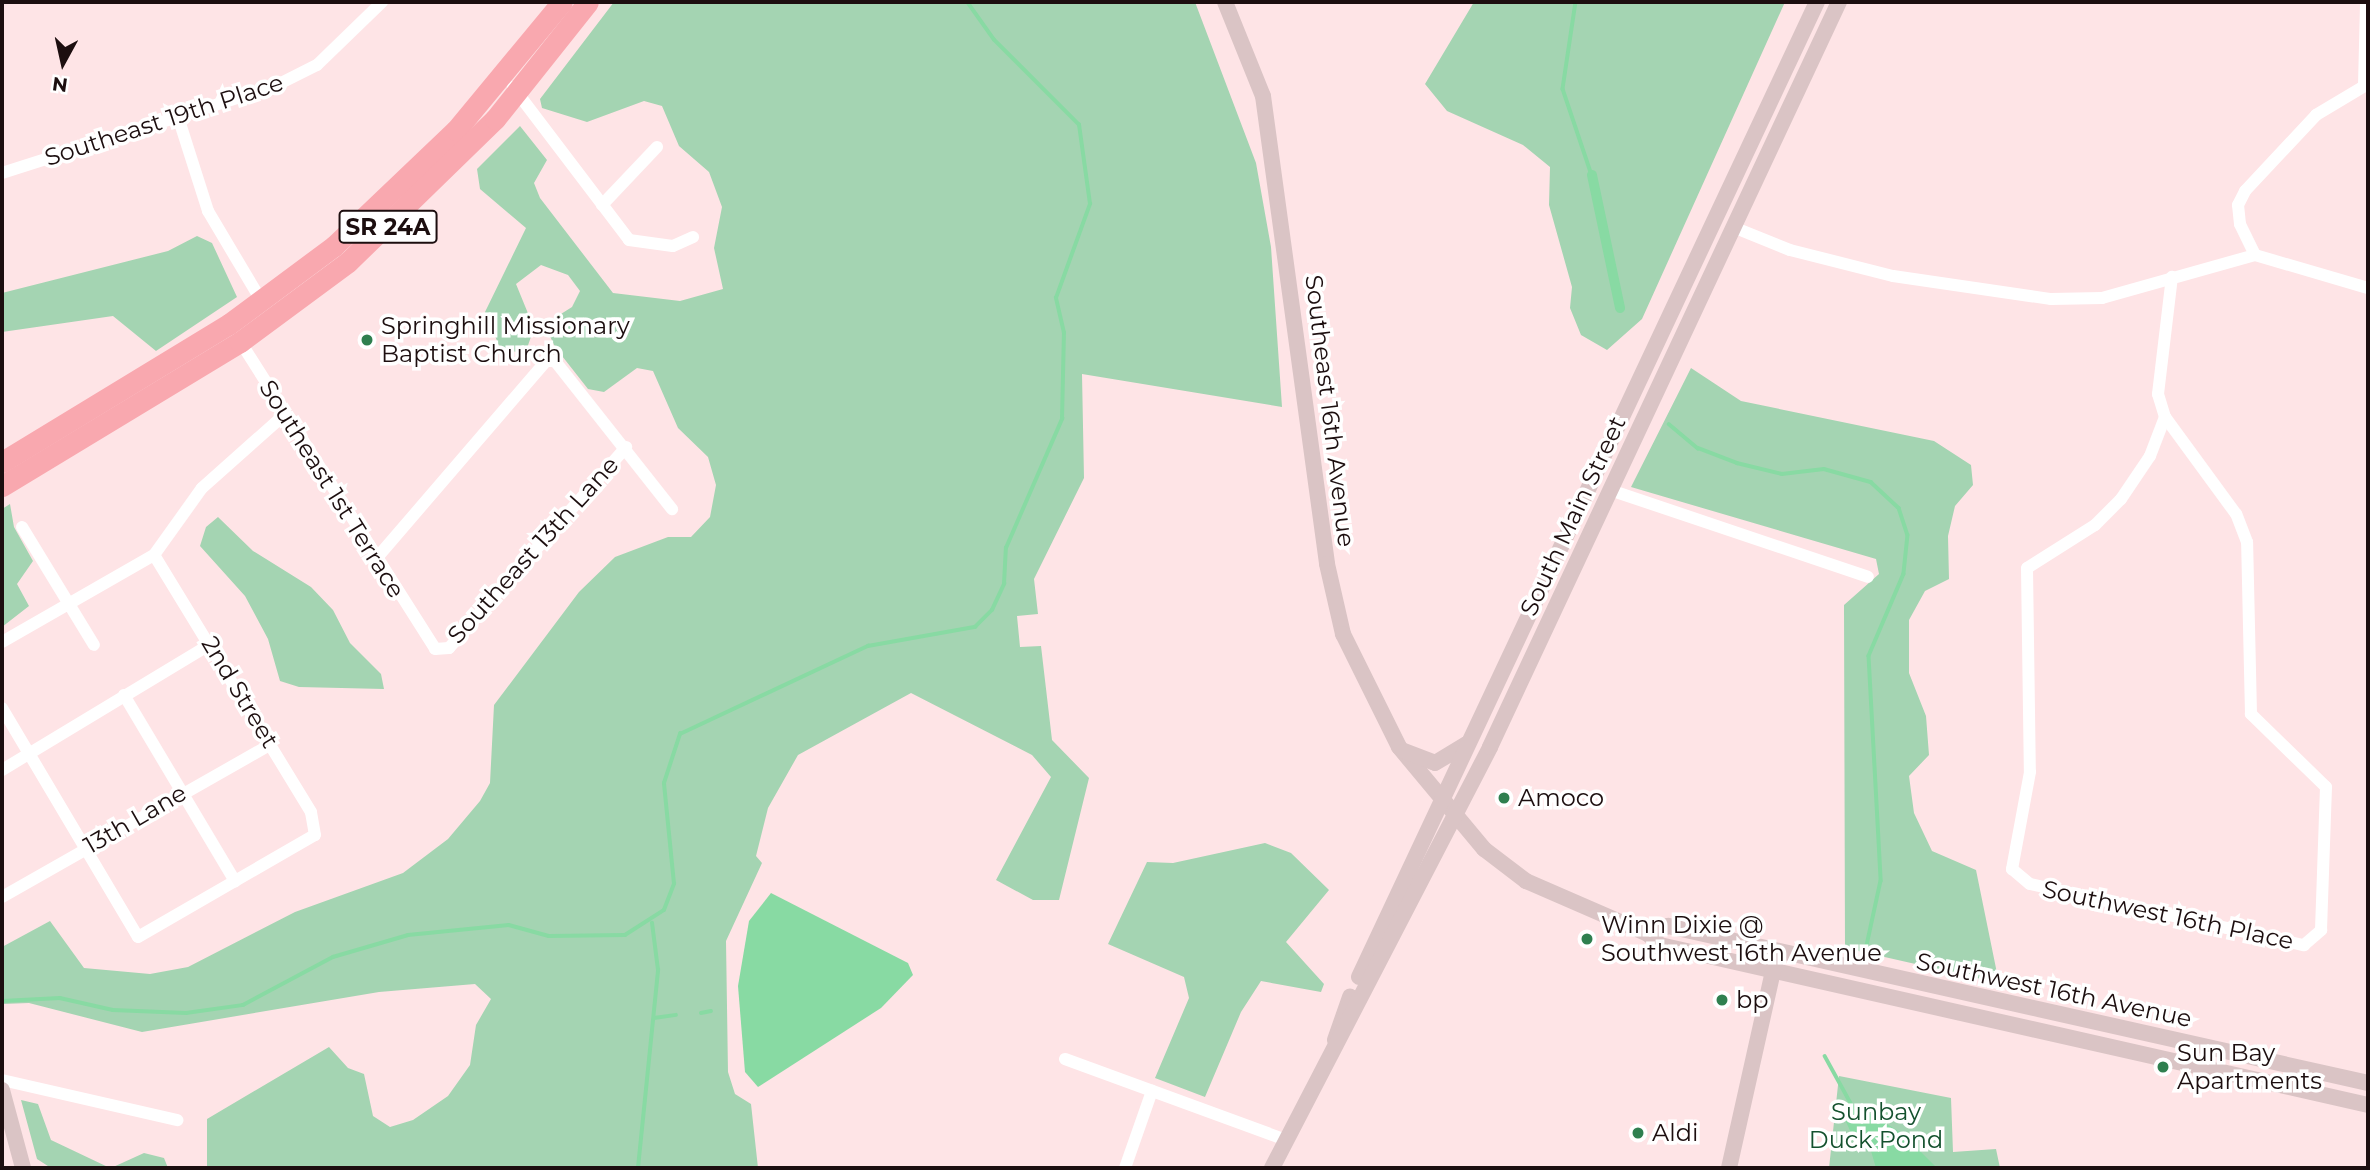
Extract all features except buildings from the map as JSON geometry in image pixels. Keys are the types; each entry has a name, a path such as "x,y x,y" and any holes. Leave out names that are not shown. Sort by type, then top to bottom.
{"highway":[{"name":"SR 24A","path":"2,462 46,448 240,342 348,262 411,191 562,2"},
{"name":"SR 24A","path":"2,486 46,448 262,302 411,191 518,93 588,2"}],"main road":[{"name":"Southeast 16th Avenue","path":"1225,2 1252,59 1275,158 1332,590 1358,676 1399,747 1443,805"},
{"name":"South Main Street","path":"1335,1040 1334,1028 1443,805 1539,592 1817,2"},
{"name":"South Main Street","path":"1272,1168 1335,1040 1345,1032 1454,818 1558,605 1839,2"},
{"path":"1716,216 1733,227"},
{"path":"1593,480 1610,490"},
{"path":"1539,592 1558,605"},
{"path":"1399,747 1434,763 1453,757 1474,735"},
{"name":"Southwest 16th Avenue","path":"1443,805 1454,818 1526,881 1648,933 1660,945 2368,1105"},
{"name":"Southwest 16th Avenue","path":"1648,933 1668,926 2368,1083"},
{"path":"1729,1168 1777,951"},
{"path":"2,1090 23,1168"}],"street":[{"name":"Southeast 19th Place","path":"2,173 179,120 317,65 382,2"},
{"path":"2255,255 2240,224 2245,191 2316,115 2366,85 2366,2"},
{"path":"505,75 629,240 673,246 693,237"},
{"path":"179,120 208,211 262,302"},
{"path":"602,205 657,147"},
{"path":"1733,227 1790,250 1893,276 2051,299 2102,298 2255,255 2368,288"},
{"path":"2165,417 2158,394 2172,277"},
{"name":"Southeast 1st Terrace","path":"229,324 375,560 440,650"},
{"path":"375,560 546,361 555,360 626,447 672,509"},
{"path":"2,642 67,602 154,555 211,479 285,414"},
{"name":"Southwest 16th Place","path":"2165,417 2236,514 2247,542 2251,714 2326,787 2321,930 2315,940 2304,945 2022,878 2012,869 2030,772 2027,568 2095,524 2122,499 2150,456 2165,417"},
{"name":"Southeast 13th Lane","path":"440,650 449,648 626,447"},
{"path":"1610,490 1868,577"},
{"path":"23,527 94,645"},
{"name":"2nd Street","path":"154,555 211,644 311,812 315,835 235,881"},
{"path":"2,770 211,644"},
{"path":"2,708 138,937 235,881 124,695"},
{"name":"13th Lane","path":"2,897 181,792 271,744"},
{"path":"1065,1059 1286,1140"},
{"path":"2,1080 177,1120"},
{"path":"1125,1168 1153,1091"}],"green space":[{"path":"614,2 1195,2 1256,163 1271,247 1282,407 1082,374 1084,478 1034,579 1038,614 1017,616 1020,647 1041,646 1052,740 1089,778 1059,900 1033,900 996,880 1051,777 1032,755 911,693 798,755 768,808 756,856 762,863 726,941 728,1072 735,1094 751,1104 758,1168 207,1168 207,1119 329,1047 348,1068 364,1074 373,1116 390,1127 413,1120 448,1096 470,1065 476,1025 491,999 475,984 379,992 142,1032 29,1003 2,1004 2,947 50,921 84,968 150,974 188,967 295,912 403,873 448,839 480,801 490,783 494,705 579,592 615,557 668,537 691,537 710,517 716,485 708,457 678,428 653,371 637,368 604,392 588,389 555,347 549,334 553,319 572,307 580,291 568,275 541,265 516,284 534,328 525,354 500,348 485,312 526,228 480,189 477,169 520,126 547,160 534,183 540,198 613,293 680,301 723,289 714,248 722,207 709,172 679,146 662,106 644,101 587,122 542,108 540,99"},
{"path":"1474,2 1785,2 1642,319 1607,350 1581,335 1570,308 1572,287 1549,205 1550,167 1523,145 1447,111 1425,84"},
{"path":"197,236 212,243 237,297 156,351 113,316 2,332 2,293 168,251"},
{"path":"1691,368 1741,401 1934,441 1971,465 1973,485 1955,506 1948,536 1949,579 1925,591 1909,620 1909,673 1926,716 1929,755 1909,776 1914,813 1932,851 1976,870 1999,983 1845,948 1844,605 1879,574 1876,559 1631,487"},
{"path":"10,504 14,527 33,561 17,584 29,606 2,627 2,509"},
{"path":"218,517 253,551 311,587 333,610 350,643 381,674 384,689 299,687 280,681 268,639 245,596 200,546 206,527"},
{"path":"1265,843 1291,853 1329,890 1286,942 1324,984 1321,992 1261,981 1241,1012 1205,1097 1155,1078 1189,998 1184,977 1108,944 1147,862 1173,863"},
{"name":"Sunbay Duck Pond","path":"1839,1076 1951,1098 1953,1152 1996,1149 2000,1168 1829,1168"},
{"path":"21,1100 38,1104 51,1140 110,1168 51,1168 37,1159"},
{"path":"144,1153 164,1158 168,1168 111,1168"}],"shaded area":[{"path":"771,893 908,963 913,975 881,1008 758,1087 745,1072 738,986 749,921"},
{"name":"Sunbay Duck Pond","path":"1861,1108 1903,1134 1937,1168 1876,1168 1871,1151 1858,1148 1841,1111"}],"waterway":[{"path":"2,1001 60,998 113,1010 186,1013 243,1005 333,957 408,935 509,925 549,936 625,935 664,910 674,884 664,783 680,734 868,646 975,627 992,610 1004,584 1006,548 1062,419 1064,333 1056,298 1090,204 1079,125 994,40 967,2"},
{"path":"1576,2 1563,89 1592,175"},
{"path":"1592,175 1620,308"},
{"path":"1669,424 1698,448 1737,463 1782,474 1824,469 1871,482 1899,508 1908,535 1904,574 1869,656 1881,881 1867,946"},
{"path":"638,1168 658,970 652,923"},
{"path":"701,1013 711,1011"},
{"path":"654,1018 676,1015"},
{"path":"1825,1056 1853,1107"}],"place":[{"name":"Springhill Missionary Baptist Church","path":"367,340"},
{"name":"Amoco","path":"1504,798"},
{"name":"Winn Dixie @ Southwest 16th Avenue","path":"1587,939"},
{"name":"bp","path":"1722,1000"},
{"name":"Sun Bay Apartments","path":"2163,1067"},
{"name":"Aldi","path":"1638,1133"}]}
